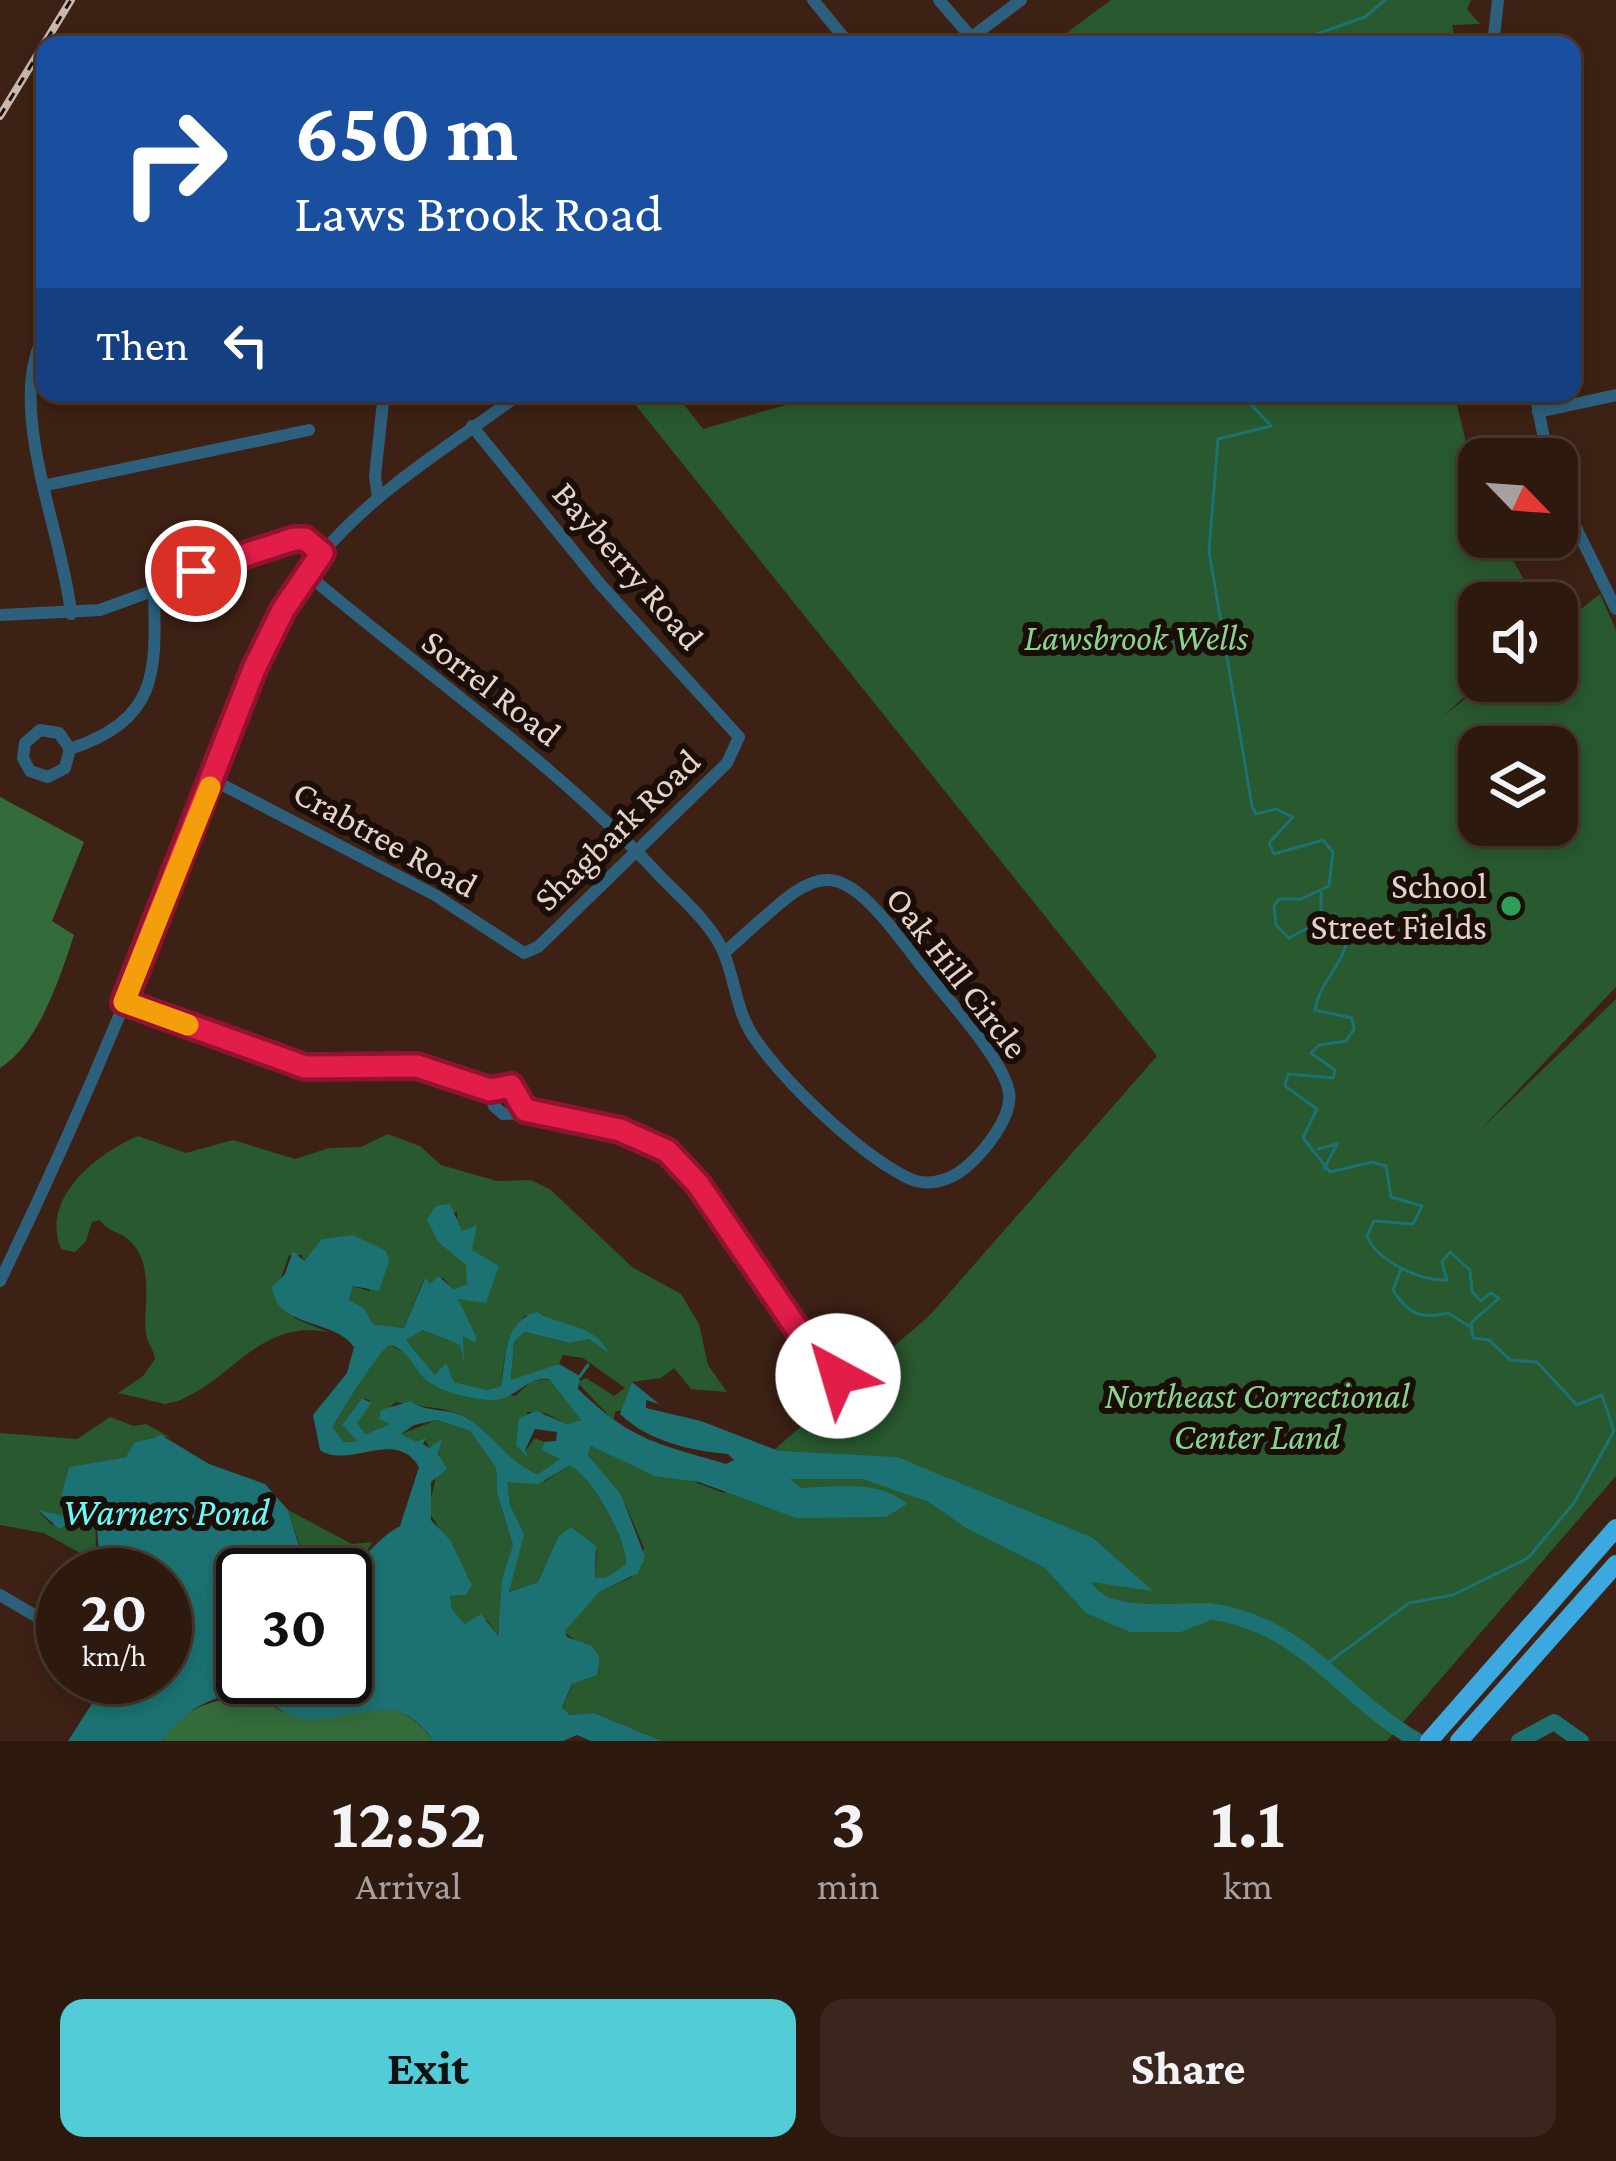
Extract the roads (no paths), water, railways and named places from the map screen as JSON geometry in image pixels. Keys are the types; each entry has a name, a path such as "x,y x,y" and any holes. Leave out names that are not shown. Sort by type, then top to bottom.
{"highway":[{"path":"1430,1741 1616,1528"},
{"path":"1460,1741 1616,1564"}],"street":[{"path":"813,0 843,36"},
{"path":"939,0 963,36"},
{"path":"973,36 1022,0"},
{"path":"1494,36 1498,0"},
{"path":"36,365 29,390 71,614"},
{"path":"1538,412 1616,395"},
{"path":"378,498 375,476 383,402"},
{"path":"0,1281 124,1002 270,634 322,553 378,498 508,402"},
{"path":"1536,402 1543,438"},
{"name":"Bayberry Road","path":"472,426 601,585 740,742"},
{"path":"47,484 309,430"},
{"path":"1578,532 1616,609"},
{"path":"0,615 100,610 294,539 305,539 322,553"},
{"name":"Sorrel Road","path":"307,574 582,796 636,851"},
{"path":"70,749 116,730 144,698 154,658 154,590"},
{"path":"40,730 59,733 70,749 65,768 48,777 30,771 22,758 25,743 40,730"},
{"name":"Shagbark Road","path":"526,952 727,763 740,742"},
{"name":"Crabtree Road","path":"213,780 435,896 526,952"},
{"name":"Oak Hill Circle","path":"636,851 724,953 753,1035 843,1130 910,1180 948,1179 966,1167 1001,1122 1010,1097 1001,1070 906,945 847,883 821,878 798,885 724,953"},
{"path":"124,1002 305,1067 417,1066 490,1090 516,1089 525,1110"},
{"path":"490,1090 499,1113 525,1110 620,1130 667,1151 698,1184 798,1330"},
{"path":"0,1594 36,1620"}],"water":[{"path":"450,1204 462,1231 477,1225 472,1250 499,1266 486,1303 458,1299 477,1338 474,1342 463,1336 464,1362 460,1345 423,1330 406,1340 435,1375 446,1363 454,1382 487,1390 501,1386 512,1333 537,1312 595,1336 609,1353 589,1339 570,1343 525,1332 514,1342 511,1380 559,1364 580,1376 578,1389 597,1406 646,1438 726,1464 734,1460 728,1454 671,1443 631,1423 620,1414 632,1382 659,1404 646,1400 646,1408 701,1421 779,1451 897,1457 1093,1538 1153,1591 1091,1582 1118,1600 1237,1609 1181,1632 1130,1632 1086,1613 1045,1568 966,1528 929,1502 863,1479 790,1479 801,1488 870,1488 907,1504 886,1517 796,1518 699,1482 655,1476 591,1446 588,1455 621,1494 645,1557 638,1573 599,1592 565,1631 567,1637 592,1646 600,1658 597,1675 572,1684 562,1708 570,1715 594,1713 662,1741 591,1741 577,1735 563,1741 433,1741 419,1724 388,1710 318,1719 287,1714 271,1704 372,1704 372,1548 400,1526 419,1467 398,1450 332,1455 320,1450 313,1415 347,1373 354,1347 334,1332 284,1310 272,1287 285,1274 293,1251 304,1261 322,1239 353,1235 386,1251 389,1261 379,1291 353,1286 349,1300 364,1308 373,1324 404,1328 425,1278 430,1284 438,1276 454,1289 467,1284 466,1265 438,1242 427,1219 436,1206","holes":["396,1347 430,1383 463,1396 497,1400 533,1381 549,1379 581,1420 567,1424 536,1411 519,1418 516,1445 528,1458 525,1450 535,1429 557,1432 556,1441 544,1442 542,1450 560,1459 538,1474 463,1416 411,1401 381,1410 379,1419 390,1424 366,1434 357,1423 371,1403 362,1398 342,1425 357,1441 344,1442 333,1428 369,1369 385,1349","437,1420 470,1431 496,1468 497,1493 513,1545 502,1580 498,1636 481,1614 465,1624 452,1609 450,1596 466,1595 472,1585 450,1540 431,1520 431,1482 447,1469 438,1454 442,1439 429,1448 423,1444 426,1438 416,1442 401,1434 414,1425","569,1466 587,1481 606,1509 626,1564 605,1578 595,1578 596,1546 571,1527 558,1537 538,1582 509,1592 524,1534 510,1505 507,1482 538,1484"]},
{"name":"Warners Pond","path":"161,1435 209,1464 265,1484 288,1510 300,1548 216,1548 216,1699 180,1720 162,1741 68,1741 92,1704 192,1704 192,1548 99,1548 96,1517 89,1512 59,1529 38,1510 70,1517 62,1494 69,1467 126,1457 134,1443"}],"waterway":[{"path":"1311,36 1365,17 1385,0"},
{"path":"1224,36 1227,36"},
{"path":"1248,402 1271,426 1218,439 1209,551 1252,806 1256,814 1276,809 1293,817 1269,843 1274,854 1323,840 1333,852 1329,886 1301,899 1279,899 1274,906 1276,925 1289,938 1334,914 1348,927 1345,949 1315,1010 1352,1018 1354,1029 1346,1041 1319,1045 1311,1053 1335,1070 1333,1078 1288,1074 1285,1086 1317,1109 1303,1138 1330,1172 1372,1162 1386,1166 1391,1197 1422,1206 1413,1224 1374,1221 1367,1236 1372,1245 1401,1268 1447,1280 1442,1262 1450,1252 1470,1270 1472,1292 1481,1301 1491,1293 1499,1298 1471,1323 1473,1338 1489,1340 1510,1360 1537,1362 1577,1405 1602,1395 1614,1431 1574,1503 1528,1558 1453,1595 1409,1603 1325,1665"},
{"path":"1321,893 1321,920"},
{"path":"1318,1149 1337,1144 1324,1169"},
{"path":"1401,1269 1393,1290 1409,1309 1430,1316 1448,1313 1469,1326"},
{"path":"580,1376 588,1365"},
{"path":"1208,1611 1241,1618 1295,1645 1416,1740"},
{"path":"1519,1741 1554,1722 1581,1741"}],"railway":[{"path":"49,36 71,0"},
{"path":"0,116 36,57"}],"place":[{"name":"School Street Fields","path":"1511,906"}],"park label":[{"name":"Lawsbrook Wells","path":"1136,637"},
{"name":"Northeast Correctional Center Land","path":"1257,1416"}]}
